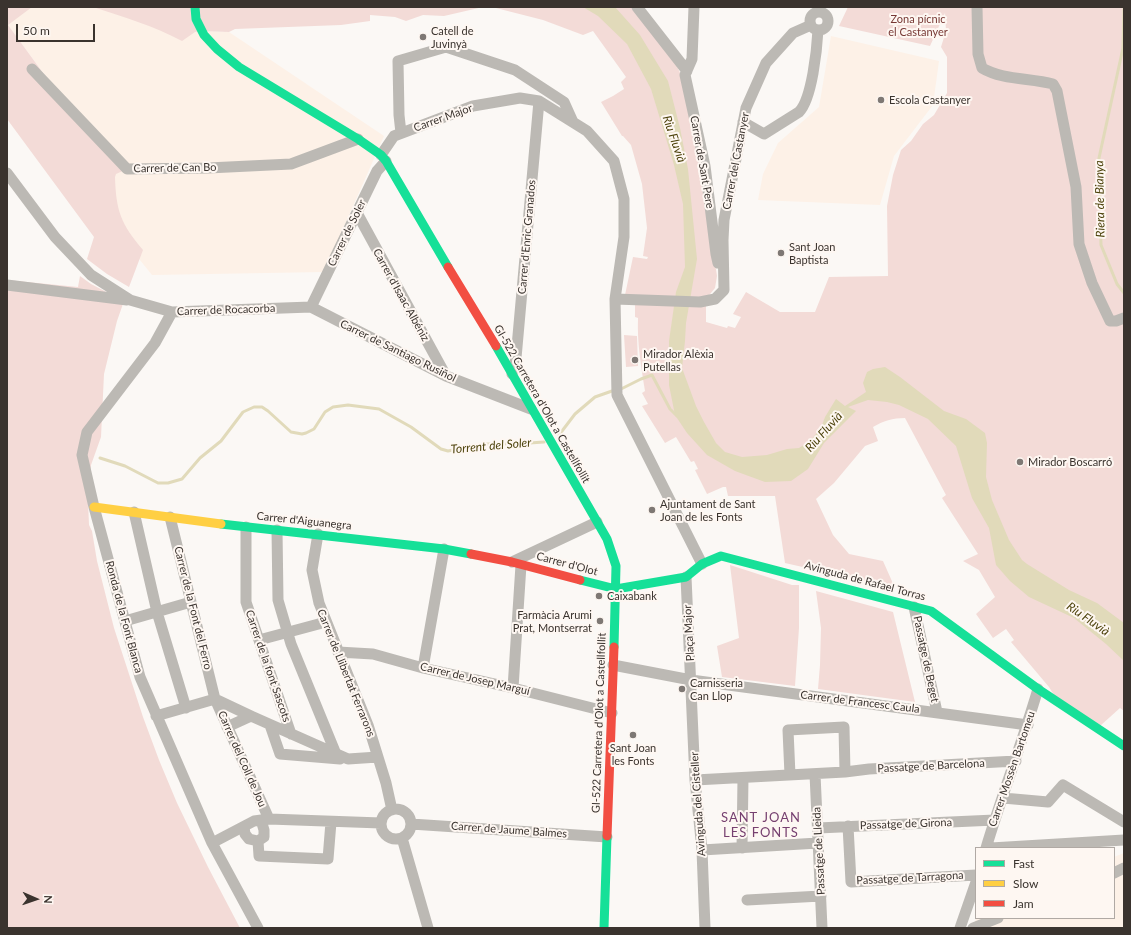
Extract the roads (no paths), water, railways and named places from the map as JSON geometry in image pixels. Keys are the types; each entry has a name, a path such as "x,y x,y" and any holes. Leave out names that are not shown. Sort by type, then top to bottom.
{"street":[{"name":"GI-522 Carretera d'Olot a Castellfollit","path":"195,7 196,19 204,35 239,66 358,139 384,158 512,374 607,539 616,566 616,589 604,928"},
{"path":"636,7 687,71"},
{"name":"Carrer de Sant Pere","path":"619,299 700,302 715,299 724,290 723,275 716,254 705,166 685,75 692,59 694,7"},
{"path":"977,7 978,54 982,68 991,73 1053,84 1057,91 1076,187 1080,244 1092,282 1110,322 1120,320"},
{"path":"743,122 764,134 799,112 804,107 809,95 817,40 811,17 823,10"},
{"name":"Carrer del Castanyer","path":"723,275 724,220 746,108 766,63 793,33 814,27"},
{"path":"401,133 399,115 398,61 446,47 515,70 564,102 573,122"},
{"name":"Carrer de Can Bo","path":"32,68 127,169 208,168 291,164 358,139"},
{"name":"Carrer Major","path":"384,158 394,136 473,106 520,98 539,101 587,131 614,161 624,199 624,237 619,299"},
{"name":"Carrer d'Enric Granados","path":"512,374 516,358 539,101"},
{"name":"Carrer de Soler","path":"311,307 384,158"},
{"name":"Carrer de Rocacorba","path":"7,173 54,237 92,275 130,300 172,312 311,307"},
{"name":"Carrer d'Isaac Albéniz","path":"357,213 446,376"},
{"path":"7,285 130,300"},
{"path":"619,299 616,395 702,564"},
{"name":"Carrer de Santiago Rusiñol","path":"311,307 446,376 531,409"},
{"name":"Ronda de la Font Blanca","path":"172,312 155,343 87,432 82,455 94,506 140,677 212,844 258,928"},
{"name":"Carrer d'Aiguanegra","path":"94,506 170,517 444,549 516,563"},
{"path":"134,512 156,612 186,708"},
{"name":"Carrer de la Font del Ferro","path":"170,517 215,699"},
{"path":"513,688 516,563 596,522"},
{"name":"Carrer de la font Sascots","path":"246,526 246,602 291,734"},
{"path":"277,530 278,600 288,633 336,754"},
{"name":"Carrer de Llibertat Ferrarons","path":"318,534 312,570 319,603 368,725 392,810"},
{"path":"423,668 444,549"},
{"name":"Avinguda de Rafael Torras","path":"686,577 702,564 721,556 931,611 1038,689 1124,746"},
{"name":"Carrer d'Olot","path":"516,563 616,589"},
{"path":"616,589 686,577"},
{"name":"Plaça Major","path":"686,577 691,680"},
{"path":"125,621 191,602"},
{"name":"Passatge de Beget","path":"914,607 937,712"},
{"path":"259,640 326,622"},
{"name":"Carrer de Josep Marguí","path":"338,652 373,654 423,668 513,688 612,713"},
{"path":"613,665 691,680"},
{"name":"Carrer de Francesc Caula","path":"691,680 1028,725"},
{"name":"Avinguda del Cisteller","path":"691,680 695,780 702,850 705,928"},
{"name":"Carrer Mossèn Bartomeu","path":"986,847 1028,725 1038,689"},
{"path":"156,716 215,699 348,759"},
{"name":"Carrer del Coll de Jou","path":"215,699 228,727 265,820"},
{"path":"228,727 251,716"},
{"path":"270,725 280,754 348,759 378,757"},
{"path":"695,780 790,775 788,730 844,728 845,772"},
{"name":"Passatge de Barcelona","path":"790,775 1016,761"},
{"name":"Passatge de Lleida","path":"815,774 822,928"},
{"path":"742,778 742,848"},
{"path":"1003,798 1048,802 1063,784 1124,822"},
{"path":"392,810 401,810 408,816 411,824 409,832 402,838 392,839 384,833 381,823 384,815 392,810"},
{"path":"244,827 249,839 258,841 264,837 265,820"},
{"name":"Passatge de Girona","path":"818,828 995,820"},
{"path":"212,844 254,821 381,823"},
{"path":"258,841 258,856 328,859 331,822"},
{"name":"Carrer de Jaume Balmes","path":"411,824 607,837"},
{"name":"Passatge de Tarragona","path":"848,826 851,882 975,875"},
{"path":"402,838 428,928"},
{"path":"1008,847 1124,840"},
{"path":"702,850 818,843"},
{"path":"960,928 975,885"},
{"path":"747,900 821,896"},
{"path":"973,928 996,919"}],"water":[{"name":"Riu Fluvià","path":"583,7 615,7 640,35 668,81 680,128 688,169 697,259 686,323 682,368 696,406 716,443 725,452 742,457 767,455 787,449 799,448 810,441 821,428 825,417 836,399 845,406 866,392 863,383 867,372 873,369 885,367 944,411 966,419 985,433 987,443 986,477 992,500 1009,540 1022,560 1027,564 1069,590 1097,603 1124,623 1124,661 1074,618 1029,597 1010,581 996,565 989,528 972,498 956,446 928,419 899,405 887,402 868,400 848,407 856,411 824,443 808,469 791,481 765,482 735,471 707,455 687,433 675,415 669,385 669,341 676,292 685,267 683,204 674,165 651,89 627,44 598,16"}],"waterway":[{"name":"Riera de Bianya","path":"1124,7 1123,48 1099,158 1101,245 1117,284 1124,293"},
{"name":"Torrent del Soler","path":"621,389 652,375 670,409 677,416"},
{"name":"Torrent del Soler","path":"559,435 575,414 595,397 612,391"},
{"name":"Torrent del Soler","path":"100,458 125,466 158,483 168,483 182,479 200,458 221,441 243,412 254,407 262,407 291,432 302,434 314,429 325,412 333,407 348,405 379,409 411,427 441,449 448,451 484,444 544,442"}],"place":[{"name":"Catell de Juvinyà","path":"423,37"},
{"name":"Escola Castanyer","path":"881,100"},
{"name":"Sant Joan Baptista","path":"781,253"},
{"name":"Mirador Alèxia Putellas","path":"635,360"},
{"name":"Mirador Boscarró","path":"1020,462"},
{"name":"Ajuntament de Sant Joan de les Fonts","path":"652,510"},
{"name":"Caixabank","path":"599,596"},
{"name":"Farmàcia Arumi Prat, Montserrat","path":"600,621"},
{"name":"Carnisseria Can Llop","path":"682,689"},
{"name":"Sant Joan les Fonts","path":"633,735"}],"district":[{"name":"SANT JOAN LES FONTS","path":"761,826"}],"park label":[{"name":"Zona pícnic el Castanyer","path":"918,25"}]}
